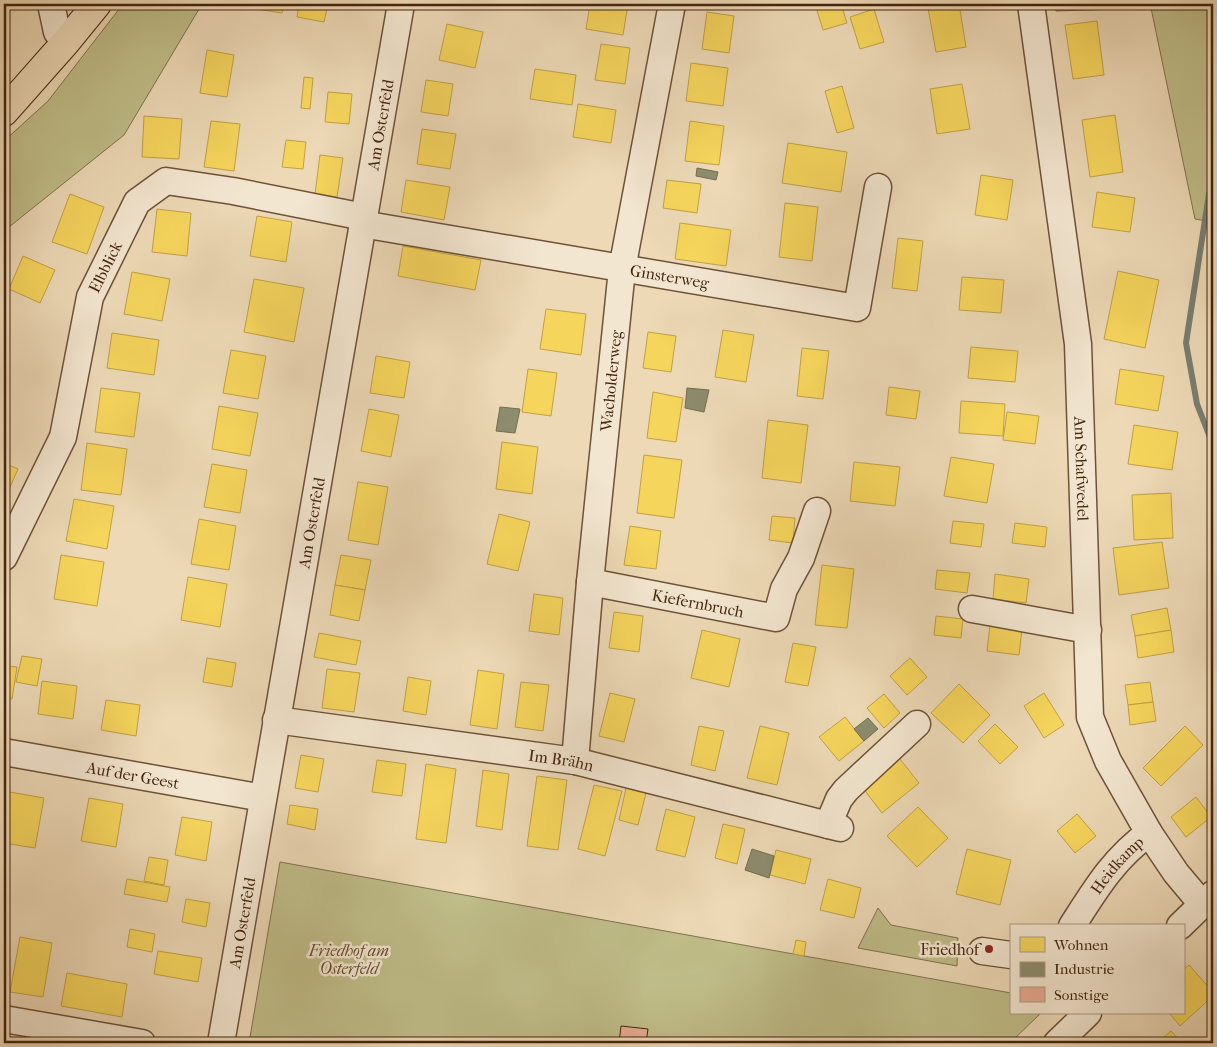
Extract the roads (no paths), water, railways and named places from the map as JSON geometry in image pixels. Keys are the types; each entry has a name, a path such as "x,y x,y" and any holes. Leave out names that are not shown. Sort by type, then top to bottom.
{"main road":[{"path":"4,112 66,42 96,4"}],"street":[{"path":"51,4 57,32 66,42"},
{"name":"Am Osterfeld","path":"221,1043 400,4"},
{"name":"Wacholderweg","path":"575,760 590,582 622,269 672,4"},
{"name":"Am Schafwedel","path":"1031,4 1078,344 1090,717 1108,761 1149,833 1176,873 1208,899"},
{"name":"Elbblick","path":"4,557 63,437 90,297 137,202 166,181 233,191 363,220"},
{"name":"Ginsterweg","path":"363,220 622,269 857,308 878,187"},
{"name":"Kiefernbruch","path":"590,582 776,618 784,589 801,558 817,511"},
{"path":"972,609 1088,630"},
{"name":"Im Brähn","path":"276,720 575,760 834,827 838,799 918,724"},
{"name":"Auf der Geest","path":"4,752 263,798"},
{"name":"Heidkamp","path":"1073,924 1109,870 1136,842 1149,833"},
{"path":"1182,924 1208,899"},
{"path":"982,951 1010,955"},
{"path":"1057,1043 1087,1014"},
{"path":"4,1019 142,1043"}],"waterway":[{"path":"1213,184 1209,194 1186,343 1197,404 1213,445"}],"place":[{"name":"Friedhof","path":"989,949"}],"park label":[{"name":"Friedhof am Osterfeld","path":"349,959"}]}
